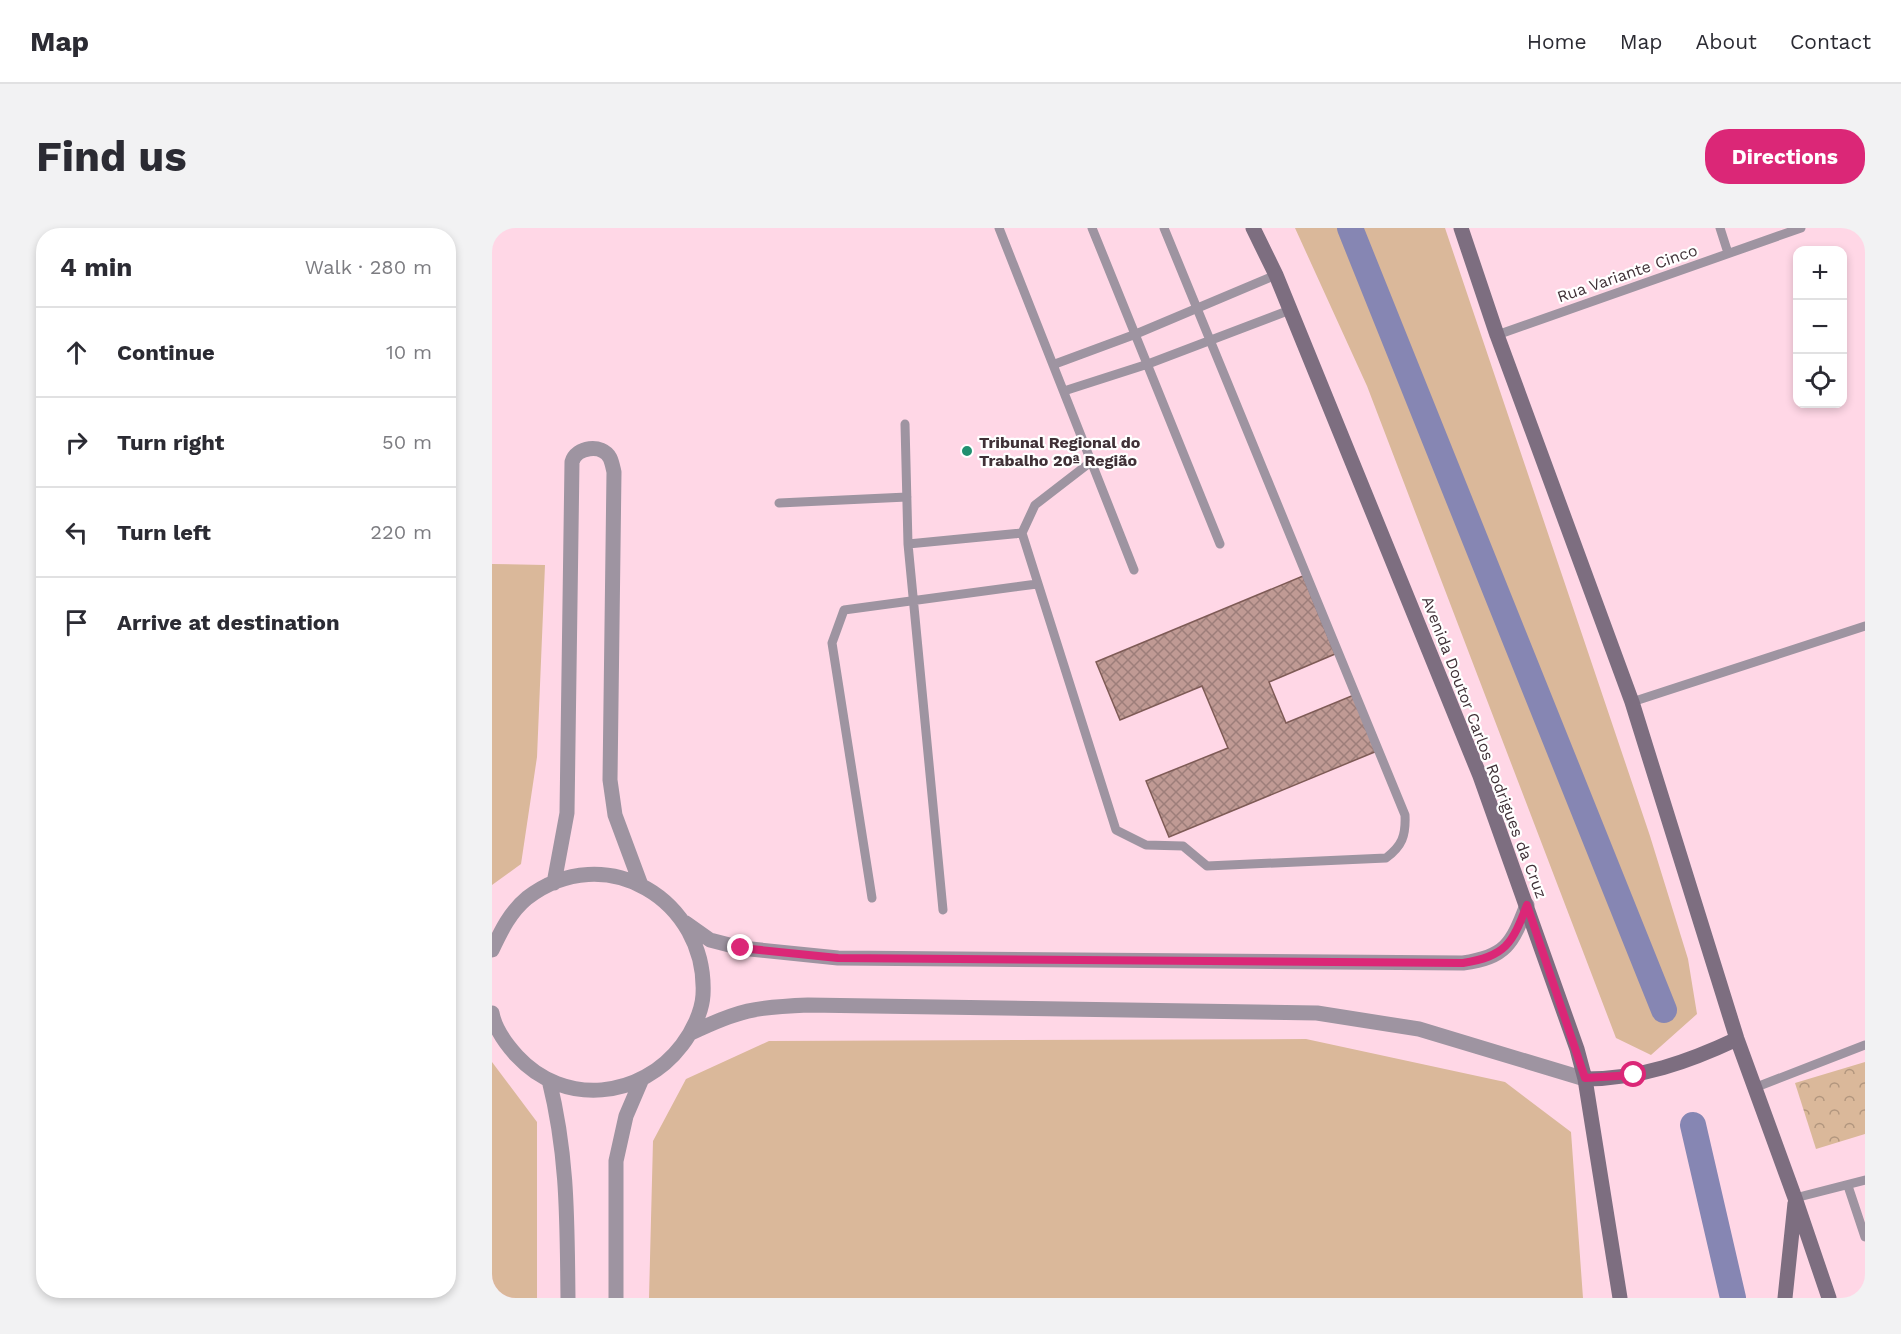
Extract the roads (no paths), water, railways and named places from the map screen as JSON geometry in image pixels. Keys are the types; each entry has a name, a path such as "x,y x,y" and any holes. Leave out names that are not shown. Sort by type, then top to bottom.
{"main road":[{"name":"Avenida Doutor Carlos Rodrigues da Cruz","path":"1253,228 1276,275 1480,776 1527,905 1585,1078 1621,1296"},
{"path":"1461,228 1497,334 1632,702 1737,1039 1829,1298"},
{"path":"1585,1078 1618,1077 1671,1067 1737,1039"},
{"path":"1785,1298 1795,1198"}],"street":[{"path":"554,883 567,813 572,462 574,455 592,448 601,449 610,457 614,472 610,780 615,815 640,885"},
{"path":"492,950 499,925 527,899 554,883 582,875 612,876 640,885 666,901 686,923 710,940 741,948 838,958 1463,963 1487,959 1503,949 1515,937 1527,905"},
{"path":"492,1017 507,1045 526,1065 549,1080 579,1090 610,1090 641,1081 670,1061 691,1033 703,997 701,958 686,923"},
{"path":"691,1033 731,1014 757,1007 808,1005 1317,1013 1419,1029 1585,1078"},
{"path":"549,1080 559,1117 566,1165 568,1298"},
{"path":"616,1298 616,1161 626,1116 641,1081"}],"lane":[{"path":"999,228 1055,364 1134,570"},
{"path":"1092,228 1220,544"},
{"path":"1092,461 1035,505 1022,534 1116,830 1146,845 1183,846 1207,866 1386,858 1399,848 1405,836 1405,815 1210,341 1199,308 1164,228"},
{"path":"1720,228 1728,253"},
{"name":"Rua Variante Cinco","path":"1497,334 1801,228"},
{"path":"1055,364 1136,334 1276,275"},
{"path":"1064,391 1148,364 1290,310"},
{"path":"905,424 908,544 943,909"},
{"path":"779,502 907,497"},
{"path":"908,544 1022,534"},
{"path":"872,898 832,643 844,610 913,603 1037,584"},
{"path":"1632,702 1865,626"},
{"path":"1754,1088 1865,1045"},
{"path":"1795,1198 1865,1180"},
{"path":"1848,1186 1865,1237"}],"waterway":[{"path":"1350,228 1664,1010"},
{"path":"1693,1125 1733,1298"}],"place":[{"name":"Tribunal Regional do Trabalho 20ª Região","path":"967,451"}]}
